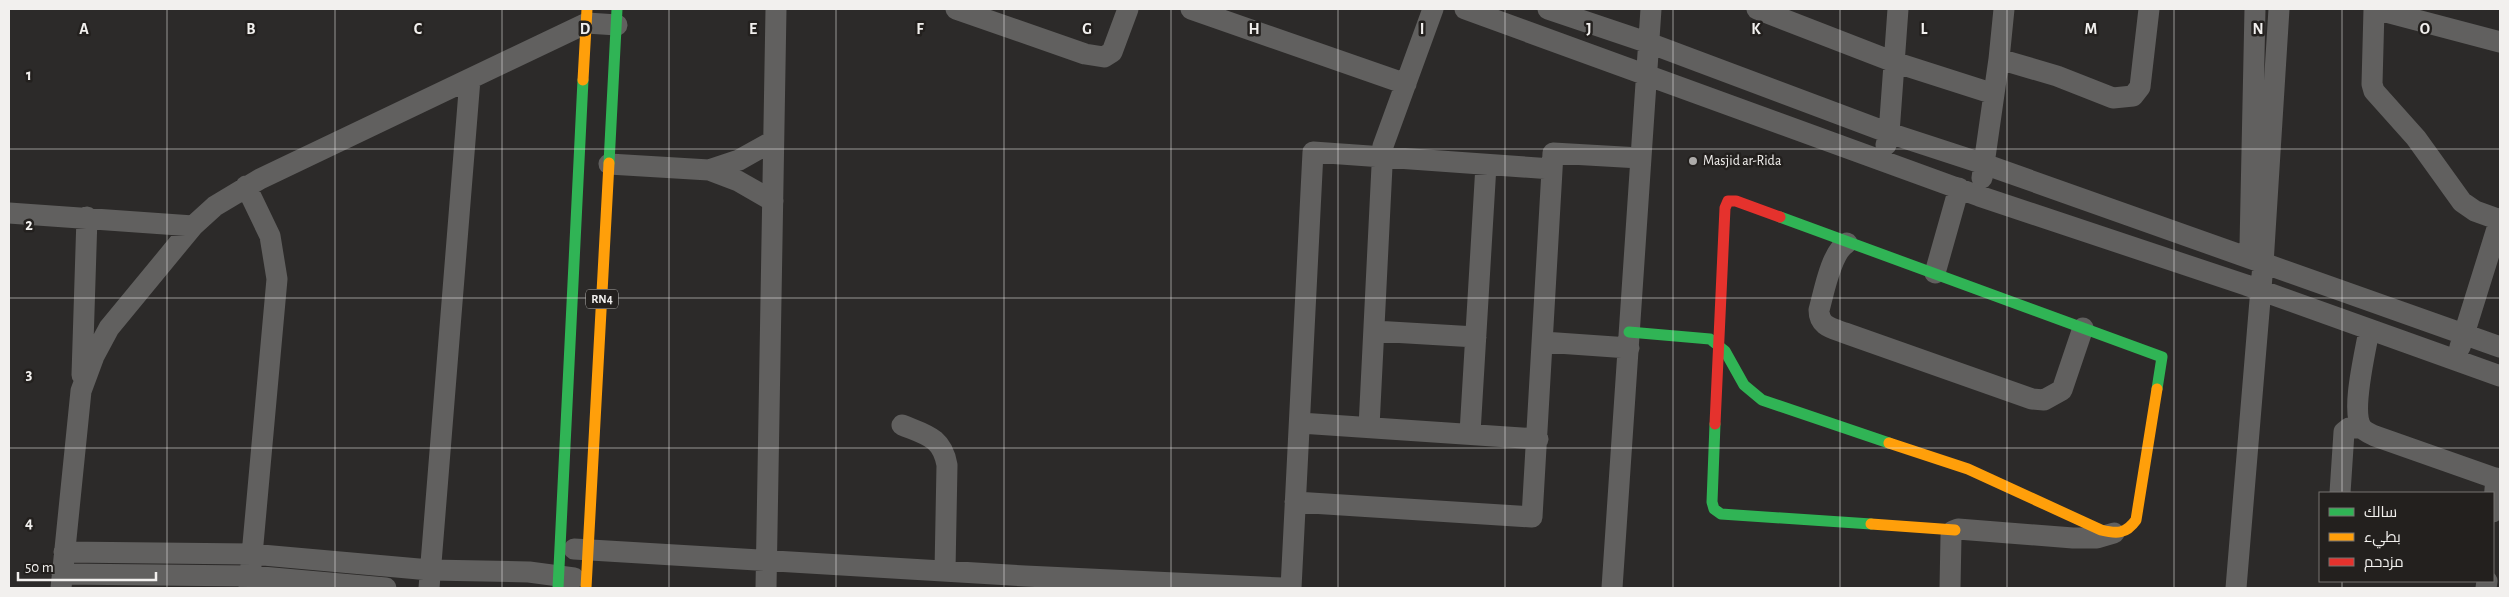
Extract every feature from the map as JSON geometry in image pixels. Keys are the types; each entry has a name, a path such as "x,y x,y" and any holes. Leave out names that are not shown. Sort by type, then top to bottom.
{"street":[{"path":"766,588 776,9"},
{"path":"956,9 1085,54 1104,58 1112,52 1128,9"},
{"path":"1191,9 1406,84"},
{"path":"1369,427 1383,146 1432,9"},
{"path":"1468,9 1979,196 2253,288 2500,376"},
{"path":"1548,9 1649,44 1889,133 1984,164 2500,347"},
{"path":"1612,588 1651,9"},
{"path":"1757,9 1894,62 1994,94"},
{"path":"1883,160 1889,133 1898,9"},
{"path":"1979,196 1999,58 2004,9"},
{"path":"1999,58 2057,76 2113,98 2128,98 2133,96 2140,86 2149,9"},
{"path":"2255,9 2256,262"},
{"path":"2227,588 2279,9"},
{"path":"2454,361 2465,335 2500,220 2475,211 2462,202 2416,138 2374,91 2372,84 2375,9 2500,42"},
{"path":"81,390 94,356 109,328 193,226 215,206 246,186 470,79 587,16 617,17"},
{"name":"RN4","path":"558,582 558,548 587,16"},
{"name":"RN4","path":"586,584 617,17"},
{"path":"430,579 470,79"},
{"path":"709,170 739,160 774,141"},
{"path":"1291,588 1313,152 1552,169"},
{"path":"1295,502 1532,517 1553,153 1640,158"},
{"path":"609,164 709,170 738,181 773,201"},
{"path":"1470,434 1486,165"},
{"path":"246,186 270,236 277,279 249,582"},
{"path":"1935,274 1959,188"},
{"path":"1543,342 1710,339 1718,343 1733,361 1740,379 1751,393 1762,400 1968,468 2101,530 2122,534 2129,530 2136,520 2162,357 1736,201 1728,201 1725,208 1718,343 1712,502 1714,509 1721,514 1955,530 1964,528 2097,538 2114,533"},
{"path":"9,213 88,217 193,226"},
{"path":"88,217 81,390 62,581 249,582 386,588"},
{"path":"1847,243 1841,246 1835,258 1819,310 1819,317 1823,324 1854,336 2032,399 2044,400 2062,390 2083,328"},
{"path":"2236,588 2253,288"},
{"path":"2362,428 2358,420 2358,406 2369,330"},
{"path":"1374,331 1476,337"},
{"path":"1300,422 1538,439"},
{"path":"902,425 931,437 938,443 944,453 947,465 945,570"},
{"path":"2340,492 2344,432 2348,428 2362,428 2375,436 2498,479 2494,505"},
{"path":"1950,588 1951,536 1955,530"},
{"path":"558,548 945,570 1024,582 1283,588"},
{"path":"64,552 252,554 430,579 586,584"}],"traffic: fast":[{"path":"609,163 617,9"},
{"path":"558,588 583,80"},
{"path":"1780,217 2162,357 2157,389"},
{"path":"1629,332 1710,339 1725,351 1744,385 1762,400 1889,443"},
{"path":"1715,424 1712,502 1714,509 1721,514 1871,524"}],"traffic: slow":[{"path":"583,80 587,9"},
{"path":"586,588 609,163"},
{"path":"1889,443 1968,469 2101,530 2121,532 2129,528 2136,520 2157,389"},
{"path":"1871,524 1955,530"}],"traffic: jam":[{"path":"1715,424 1725,208 1728,201 1736,201 1780,217"}],"place":[{"name":"Masjid ar-Rida","path":"1693,161"}]}
